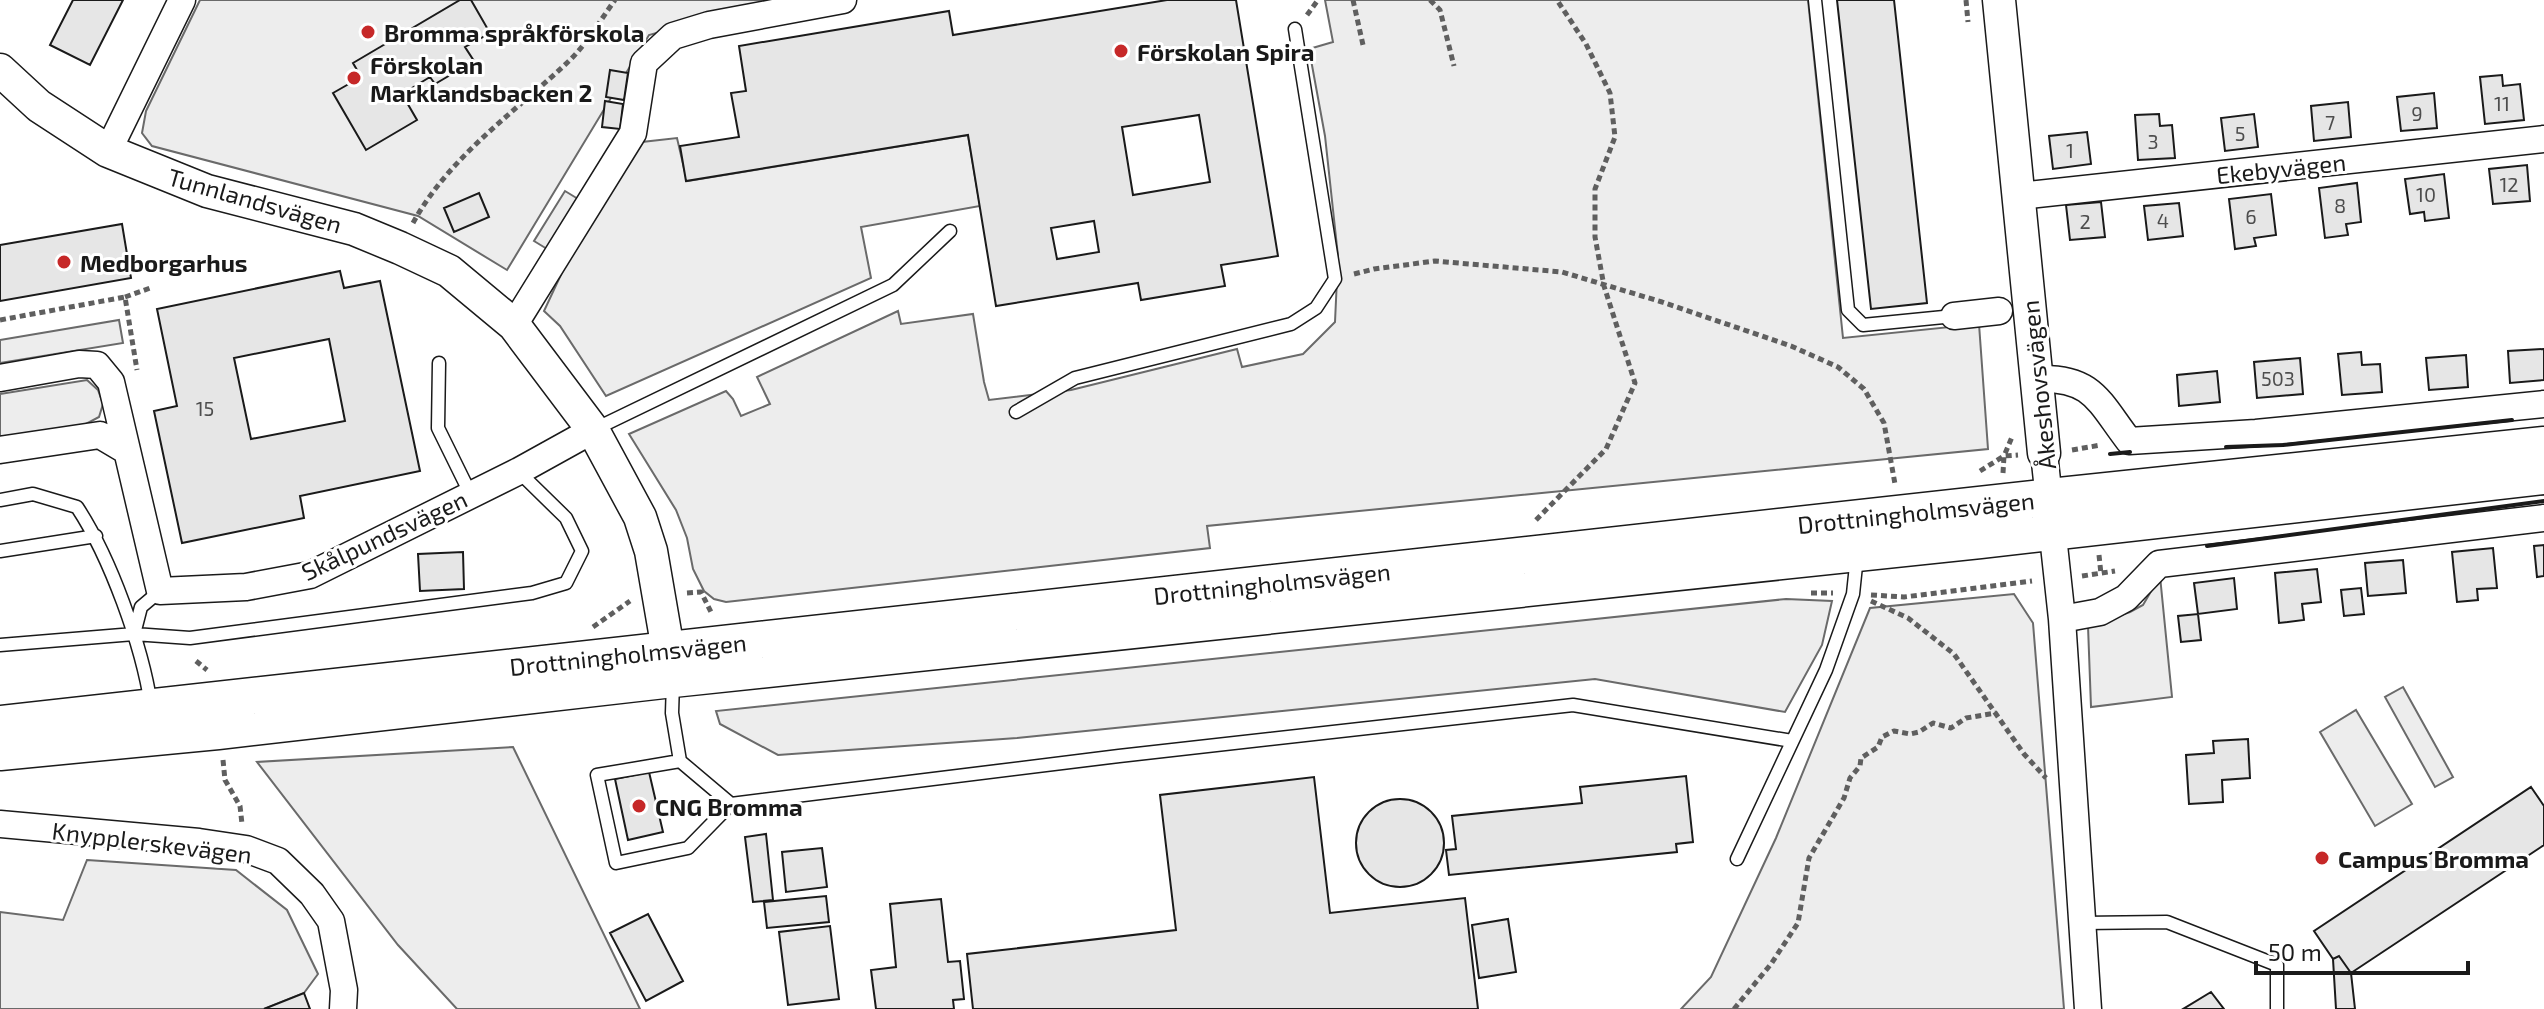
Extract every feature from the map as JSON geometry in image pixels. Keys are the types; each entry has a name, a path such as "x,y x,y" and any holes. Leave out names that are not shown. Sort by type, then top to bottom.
{"main road":[{"name":"Drottningholmsvägen","path":"0,724 154,721 218,731 671,665 2051,514 2544,445"},
{"name":"Drottningholmsvägen","path":"671,665 1858,553 2051,514 2544,476"},
{"name":"Drottningholmsvägen","path":"0,752 154,721"}],"street":[{"path":"108,151 182,0"},
{"path":"514,325 633,133 644,63 673,36 709,25 843,0"},
{"name":"Åkeshovsvägen","path":"1999,0 2062,619 2088,1009"},
{"name":"Tunnlandsvägen","path":"4,80 108,151 207,191 354,229 449,271 514,325 593,430 640,517 651,551 671,665"},
{"name":"Ekebyvägen","path":"2019,196 2544,139"},
{"name":"Åkeshovsvägen","path":"1954,316 1999,311"},
{"path":"0,378 79,364 97,365 111,382 160,591"},
{"path":"2038,379 2061,378 2089,389 2129,441 2256,433 2544,404"},
{"name":"Skålpundsvägen","path":"160,591 246,587 310,575 519,471 593,430"},
{"path":"0,450 100,435 127,451"},
{"path":"2062,619 2100,612 2126,598 2159,564 2544,518"},
{"name":"Knypplerskevägen","path":"0,824 246,849 278,861 312,894 331,921 344,990 343,1009"}],"lane":[{"name":"Åkeshovsvägen","path":"1815,0 1848,310 1863,325 1954,316"},
{"path":"1016,412 1075,378 1291,324 1316,308 1335,279 1295,29"},
{"path":"593,430 893,285 950,231"},
{"path":"439,363 438,428 471,495"},
{"path":"0,645 134,634 190,638 532,593 566,583 582,551 566,518 519,471"},
{"path":"0,500 33,494 77,507 96,536 134,634 148,682 154,721"},
{"path":"0,551 96,536"},
{"path":"1737,859 1826,670 1853,594 1858,553"},
{"path":"134,634 141,607 160,591"},
{"path":"671,665 672,713 680,761 731,804"},
{"path":"680,761 597,775 616,863 688,848 731,804 1573,705 1792,741"},
{"path":"2082,923 2167,922 2277,965 2277,1009"}],"path":[{"path":"413,223 423,205 471,149 574,57 615,0"},
{"path":"1353,0 1363,45"},
{"path":"1430,0 1440,10 1454,66"},
{"path":"1536,520 1606,449 1635,383 1604,286 1595,237 1595,189 1615,137 1610,93 1586,44 1557,0"},
{"path":"1335,279 1374,269 1435,261 1562,272 1791,346 1838,367 1864,389 1884,423 1896,485"},
{"path":"125,297 153,287"},
{"path":"2044,453 2129,441"},
{"path":"1853,594 1908,618 1954,654 2024,754 2046,779"},
{"path":"1734,1009 1771,964 1798,923 1809,858 1844,798 1861,758 1878,747 1882,737 1894,731 1910,734 1933,723 1951,728 1966,718 1996,713"},
{"path":"223,760 225,780 240,806 246,849"}],"shaded area":[{"name":"Förskolan Marklandsbacken 2","path":"200,0 773,0 649,35 507,270 418,216 152,146 142,133 146,111"},
{"path":"1325,0 1808,0 1843,338 1979,324 1988,449 1207,526 1210,548 726,602 714,599 704,591 693,569 687,538 676,510 629,434 726,391 741,416 770,404 757,377 898,311 901,324 973,314 989,400 1071,390 1237,349 1242,367 1303,354 1335,322 1338,256 1325,136 1309,49 1333,42"},
{"path":"968,135 980,206 861,227 871,278 606,396 560,326 544,311 565,266 642,142 677,138 687,181"},
{"path":"565,191 583,202 552,252 534,241"},
{"path":"119,320 123,343 0,363 0,340"},
{"path":"87,380 98,390 103,404 99,417 84,425 0,438 0,394"},
{"path":"2160,576 2172,697 2091,707 2088,626 2143,605"},
{"path":"2014,594 2033,623 2064,1009 1681,1009 1711,977 1776,838 1870,608"},
{"path":"1786,599 1832,601 1822,645 1785,712 1595,679 1017,738 778,755 720,724 716,711"},
{"path":"2403,687 2453,777 2435,787 2385,697"},
{"path":"2356,710 2412,804 2375,826 2320,732"},
{"path":"513,747 640,1009 457,1009 398,945 257,762"},
{"path":"87,860 236,870 287,910 318,974 304,993 264,1009 0,1009 0,912 63,920"}],"building":[{"path":"73,0 123,0 90,65 50,45"},
{"path":"460,0 471,0 490,33 465,47 474,61 435,84 430,77 402,94 417,120 366,150 333,93 361,77 353,63"},
{"path":"1167,0 1236,0 1278,256 1221,265 1225,286 1141,300 1138,283 996,306 968,135 686,181 680,146 739,137 731,93 746,91 739,46 949,11 953,35","holes":["1199,115 1210,182 1133,195 1122,127","1094,221 1099,252 1057,259 1051,228"]},
{"path":"1837,0 1894,0 1927,303 1871,309"},
{"path":"610,70 628,73 624,100 606,97"},
{"path":"2502,75 2503,86 2520,84 2524,120 2485,124 2480,77"},
{"path":"2434,93 2437,128 2401,131 2397,97"},
{"path":"605,101 623,104 620,129 602,127"},
{"path":"2348,102 2351,137 2314,141 2311,106"},
{"path":"2159,114 2160,126 2172,125 2175,158 2138,160 2135,115"},
{"path":"2254,114 2258,147 2225,151 2221,118"},
{"path":"2087,132 2091,164 2053,169 2049,136"},
{"path":"2527,165 2530,201 2493,204 2489,169"},
{"path":"2444,174 2449,218 2425,221 2424,212 2410,214 2405,179"},
{"path":"2357,183 2361,222 2346,224 2348,235 2325,238 2319,188"},
{"path":"479,193 489,217 454,232 444,208"},
{"path":"2271,194 2276,235 2254,238 2256,246 2235,249 2229,199"},
{"path":"2101,202 2105,237 2070,240 2066,205"},
{"path":"2179,203 2183,236 2148,240 2144,206"},
{"name":"Medborgarhus","path":"122,224 131,278 0,301 0,245"},
{"path":"340,271 344,288 380,281 420,471 300,496 304,518 182,543 154,411 177,406 157,309","holes":["329,339 345,421 251,439 234,358"]},
{"path":"2544,349 2544,380 2510,383 2508,351"},
{"path":"2361,352 2362,365 2380,364 2382,392 2342,395 2338,354"},
{"path":"2466,355 2468,387 2429,390 2426,358"},
{"path":"2300,358 2303,394 2257,398 2254,362"},
{"path":"2217,371 2220,402 2179,406 2177,375"},
{"path":"2544,545 2544,576 2537,577 2534,546"},
{"path":"2493,548 2497,588 2477,589 2478,600 2457,602 2452,552"},
{"path":"463,552 464,589 420,591 418,554"},
{"path":"2403,560 2406,593 2368,596 2365,563"},
{"path":"2317,569 2321,602 2302,604 2304,620 2279,623 2275,573"},
{"path":"2234,578 2237,609 2198,614 2194,583"},
{"path":"2361,588 2364,614 2344,616 2341,590"},
{"path":"2198,614 2201,640 2181,642 2178,616"},
{"path":"2248,739 2250,778 2222,780 2223,802 2189,804 2186,755 2214,753 2213,741"},
{"name":"CNG Bromma","path":"649,772 663,832 628,840 615,779"},
{"path":"1686,776 1693,842 1676,844 1677,852 1449,875 1446,850 1456,849 1452,816 1582,803 1580,787"},
{"path":"1314,777 1330,913 1465,898 1478,1009 973,1009 967,954 1176,930 1160,795"},
{"path":"2531,787 2544,806 2544,845 2351,973 2339,956 2333,959 2314,931"},
{"path":"1400,799 1417,803 1431,812 1440,826 1444,843 1440,860 1431,874 1417,883 1400,887 1383,883 1369,874 1360,860 1356,843 1360,826 1369,812 1383,803"},
{"path":"766,834 773,900 753,902 745,837"},
{"path":"822,848 827,887 786,892 782,852"},
{"path":"826,896 829,922 767,928 764,902"},
{"path":"941,899 948,962 960,961 964,999 953,1000 954,1009 876,1009 871,970 896,967 890,904"},
{"path":"648,914 683,981 646,1001 610,933"},
{"path":"1508,919 1516,972 1479,978 1472,925"},
{"path":"830,926 839,999 788,1005 779,932"},
{"path":"2339,956 2351,973 2355,1009 2336,1009 2333,959"},
{"path":"2211,992 2224,1009 2183,1009"},
{"path":"304,993 310,1009 264,1009"}],"wall":[{"path":"2226,447 2283,445 2512,420"},
{"path":"2110,454 2130,452"},
{"path":"2207,546 2544,501"}],"place":[{"name":"Bromma språkförskola","path":"368,32"},
{"name":"Förskolan Spira","path":"1121,51"},
{"name":"Förskolan Marklandsbacken 2","path":"354,78"},
{"name":"Medborgarhus","path":"64,262"},
{"name":"CNG Bromma","path":"639,806"},
{"name":"Campus Bromma","path":"2322,858"}]}
